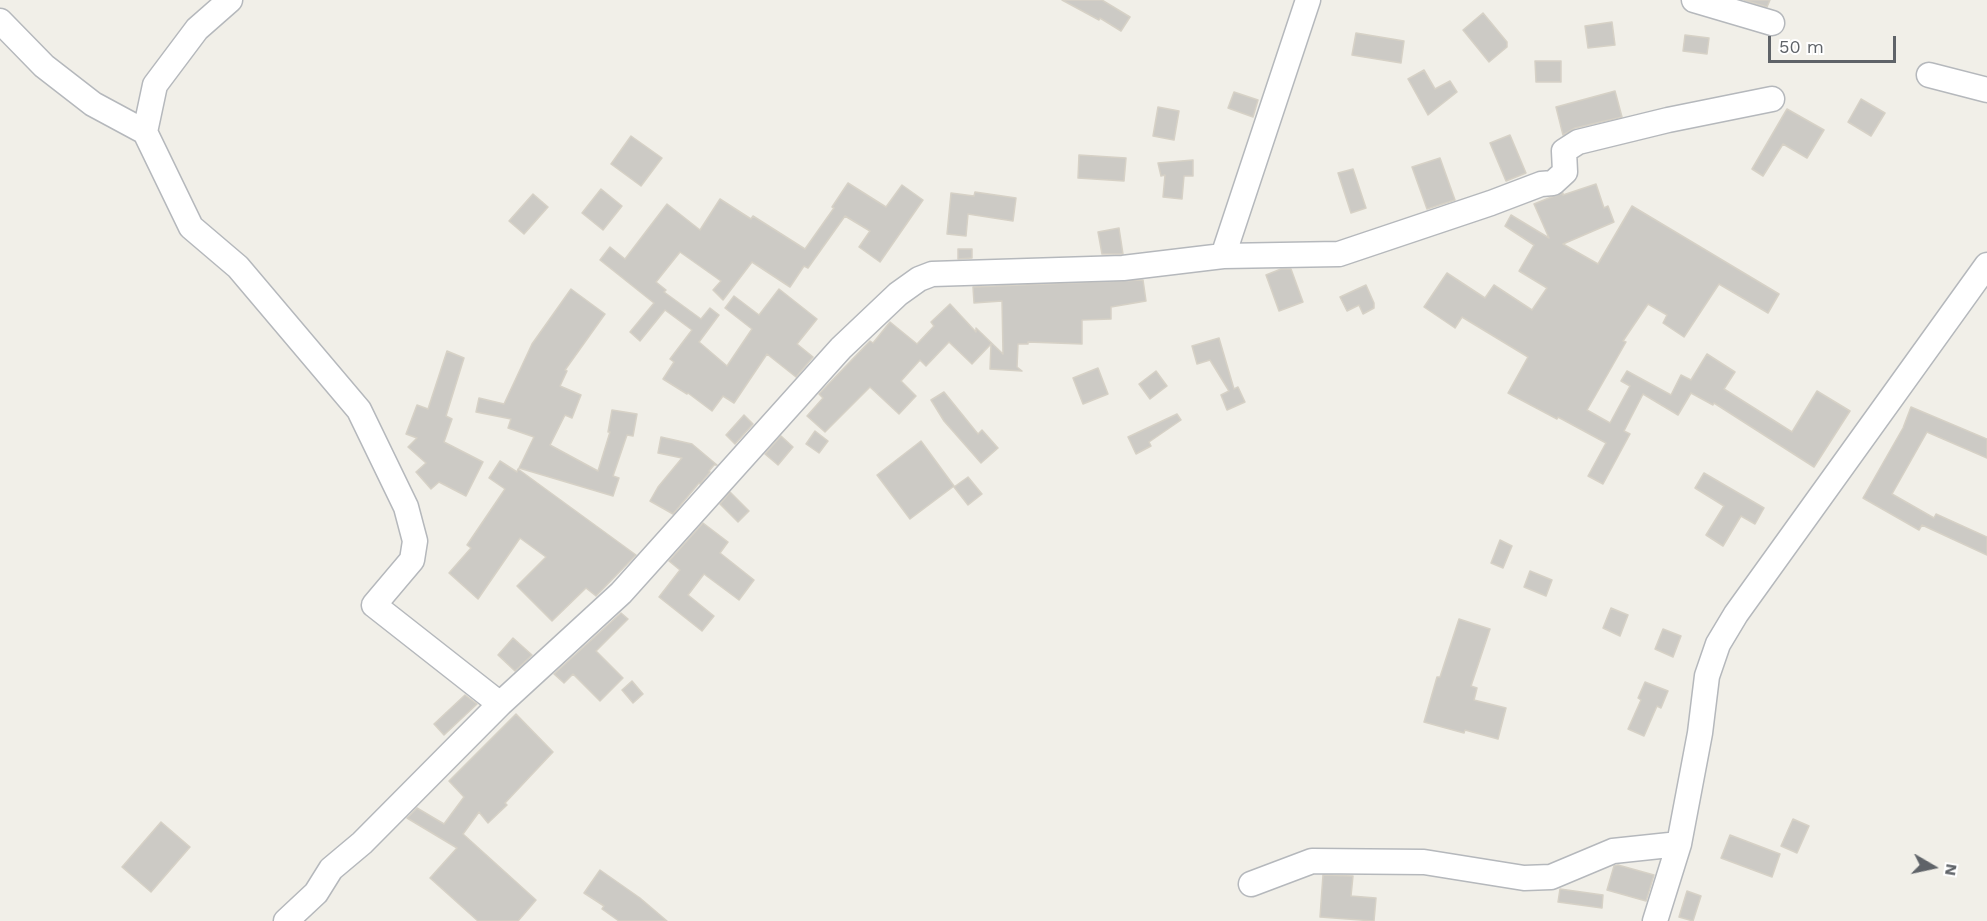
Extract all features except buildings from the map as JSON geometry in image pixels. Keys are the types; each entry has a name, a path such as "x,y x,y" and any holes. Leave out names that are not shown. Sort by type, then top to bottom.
{"street":[{"path":"145,132 155,85 197,29 230,0"},
{"path":"1223,256 1308,0"},
{"path":"1694,0 1772,23"},
{"path":"0,21 44,66 93,104 145,132 191,227 238,267 359,410 406,507 415,541 412,560 374,605 500,704"},
{"path":"1929,75 1987,90"},
{"path":"286,921 316,893 331,869 362,843 500,704 621,593 841,348 898,294 918,279 932,274 1123,268 1223,256 1339,254 1541,184 1553,183 1565,172 1564,151 1578,141 1772,99"},
{"path":"1655,921 1679,844 1700,733 1707,676 1718,644 1736,614 1987,265"},
{"path":"1251,884 1312,861 1424,862 1524,878 1551,877 1613,851 1679,844"}]}
